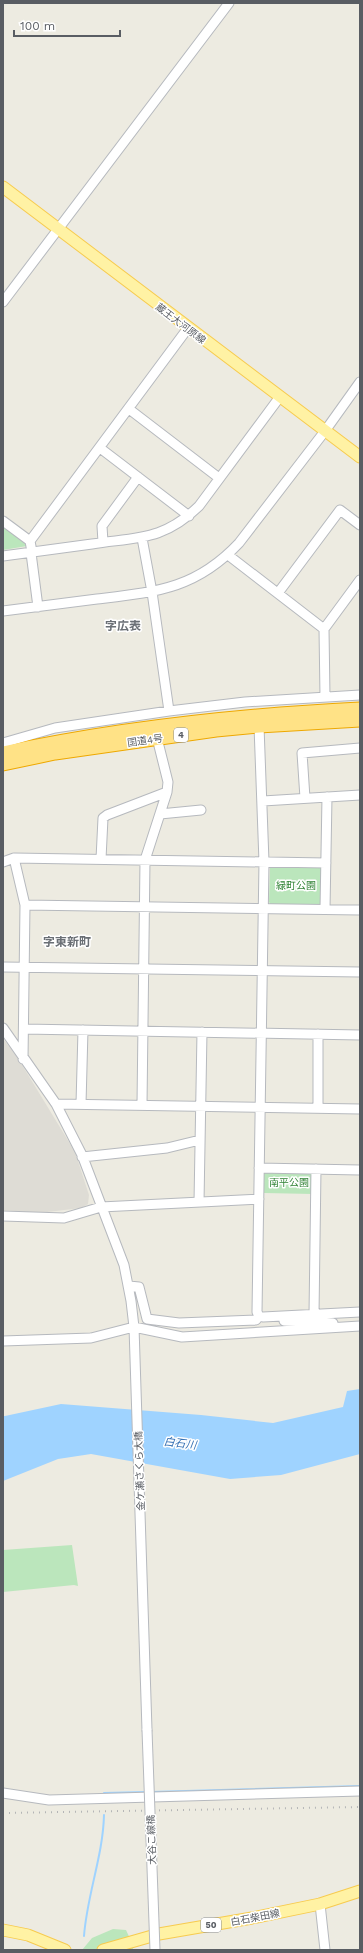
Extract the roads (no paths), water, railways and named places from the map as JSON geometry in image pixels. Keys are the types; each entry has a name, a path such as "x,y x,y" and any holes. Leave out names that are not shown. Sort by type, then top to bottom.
{"highway":[{"name":"国道4号","path":"3,753 76,739 207,720 258,715 360,709"},
{"name":"国道4号","path":"3,764 55,754 157,738 259,726 360,720"}],"main road":[{"name":"蔵王大河原線","path":"3,187 279,398 360,457"},
{"name":"白石柴田線","path":"103,1950 159,1934 252,1918 320,1904 360,1891"},
{"path":"3,1930 28,1935 65,1950"}],"street":[{"path":"3,302 229,3"},
{"path":"38,607 30,541 188,328"},
{"path":"3,611 152,592 190,580 208,571 228,555 239,543 325,431 360,382"},
{"path":"3,556 142,538 164,530 189,516 199,506 279,398"},
{"path":"129,409 219,478"},
{"path":"100,448 189,516"},
{"path":"103,542 102,526 138,477"},
{"path":"278,593 340,510 360,525"},
{"path":"3,521 30,541"},
{"path":"142,538 152,592 169,711"},
{"path":"228,555 324,629"},
{"path":"325,697 324,629 360,580"},
{"path":"3,743 55,728 169,711 245,702 360,695"},
{"path":"259,726 263,800 264,862 257,1312 259,1316"},
{"path":"142,1106 145,860 167,792 168,782 157,738"},
{"path":"305,798 302,753 360,748"},
{"path":"101,859 103,818 107,815 167,792"},
{"path":"263,800 360,795"},
{"path":"325,909 327,797"},
{"path":"160,814 201,810"},
{"path":"14,858 25,905 23,1059"},
{"path":"3,862 14,858 326,863"},
{"path":"25,905 360,910"},
{"path":"3,967 360,972"},
{"name":"金ケ瀬さくら大橋","path":"3,1028 23,1059 56,1104 82,1157 124,1265 129,1286 134,1327 147,1730"},
{"path":"24,1029 360,1035"},
{"path":"82,1104 83,1030"},
{"path":"199,1202 202,1032"},
{"path":"318,1034 318,1108"},
{"path":"56,1104 360,1109"},
{"path":"82,1157 167,1148 200,1140"},
{"path":"259,1168 360,1170"},
{"path":"314,1314 316,1169"},
{"path":"3,1216 64,1218 101,1207 259,1199"},
{"path":"129,1286 139,1287 147,1319 179,1324 256,1320 259,1316 360,1312"},
{"path":"275,1316 279,1321 340,1323 358,1326"},
{"path":"3,1341 91,1338 134,1327 182,1337 358,1326"},
{"name":"大谷こ線橋","path":"147,1730 156,1950"},
{"path":"3,1793 49,1800 360,1791"},
{"path":"320,1904 325,1950"}],"water":[{"name":"白石川","path":"360,1389 360,1454 281,1475 230,1479 91,1454 58,1459 3,1481 3,1416 61,1404 201,1415 273,1423 343,1407 347,1391"}],"waterway":[{"path":"151,1792 360,1786"},
{"path":"104,1796 104,1793 147,1792"},
{"path":"84,1936 88,1906 101,1845 104,1815"}],"railway":[{"path":"3,1813 360,1807"}],"district":[{"name":"字広表","path":"123,626"},
{"name":"字東新町","path":"67,942"}],"park label":[{"name":"緑町公園","path":"296,885"},
{"name":"南平公園","path":"289,1182"}]}
